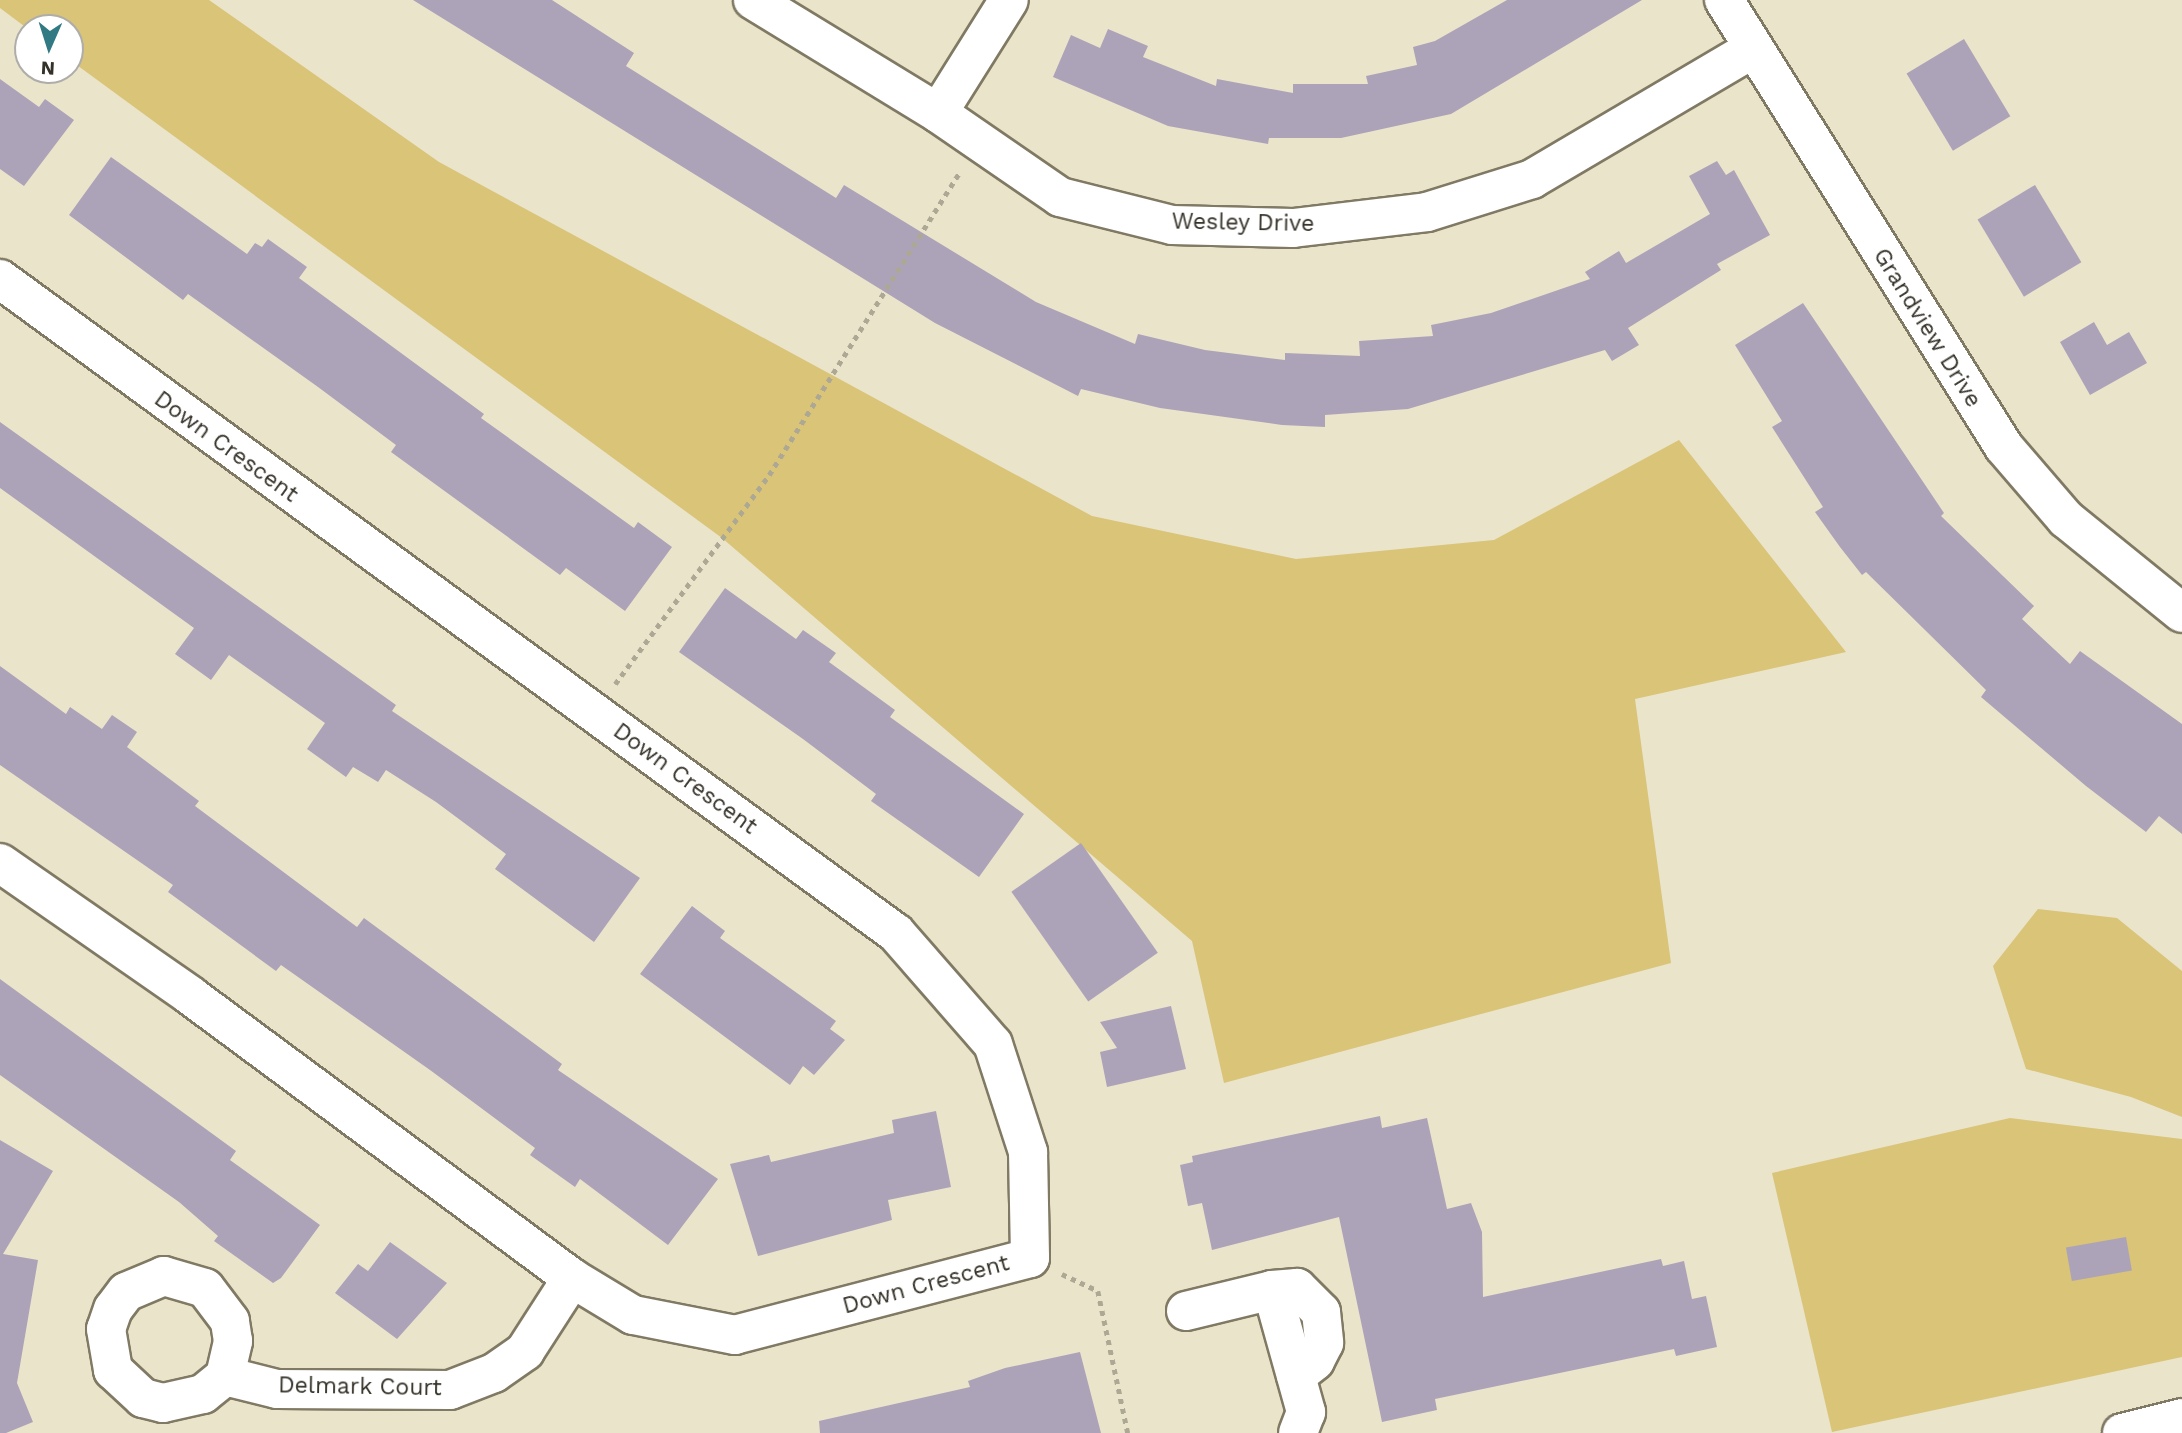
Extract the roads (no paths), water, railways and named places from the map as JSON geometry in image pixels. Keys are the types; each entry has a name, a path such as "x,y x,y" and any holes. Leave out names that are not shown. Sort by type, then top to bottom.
{"street":[{"name":"Wesley Drive","path":"753,0 938,113 1059,197 1172,225 1293,228 1427,212 1532,179 1753,49"},
{"path":"938,113 1009,0"},
{"name":"Grandview Drive","path":"1724,0 2004,447 2066,519 2182,613"},
{"name":"Down Crescent","path":"0,279 896,933 993,1044 1028,1152 1030,1258 735,1335 633,1315 572,1278 190,995 0,863"},
{"name":"Delmark Court","path":"225,1376 277,1389 450,1390 494,1373 525,1351 572,1278"},
{"path":"1186,1311 1272,1290 1306,1412 1298,1433"},
{"path":"2122,1433 2182,1418"}]}
